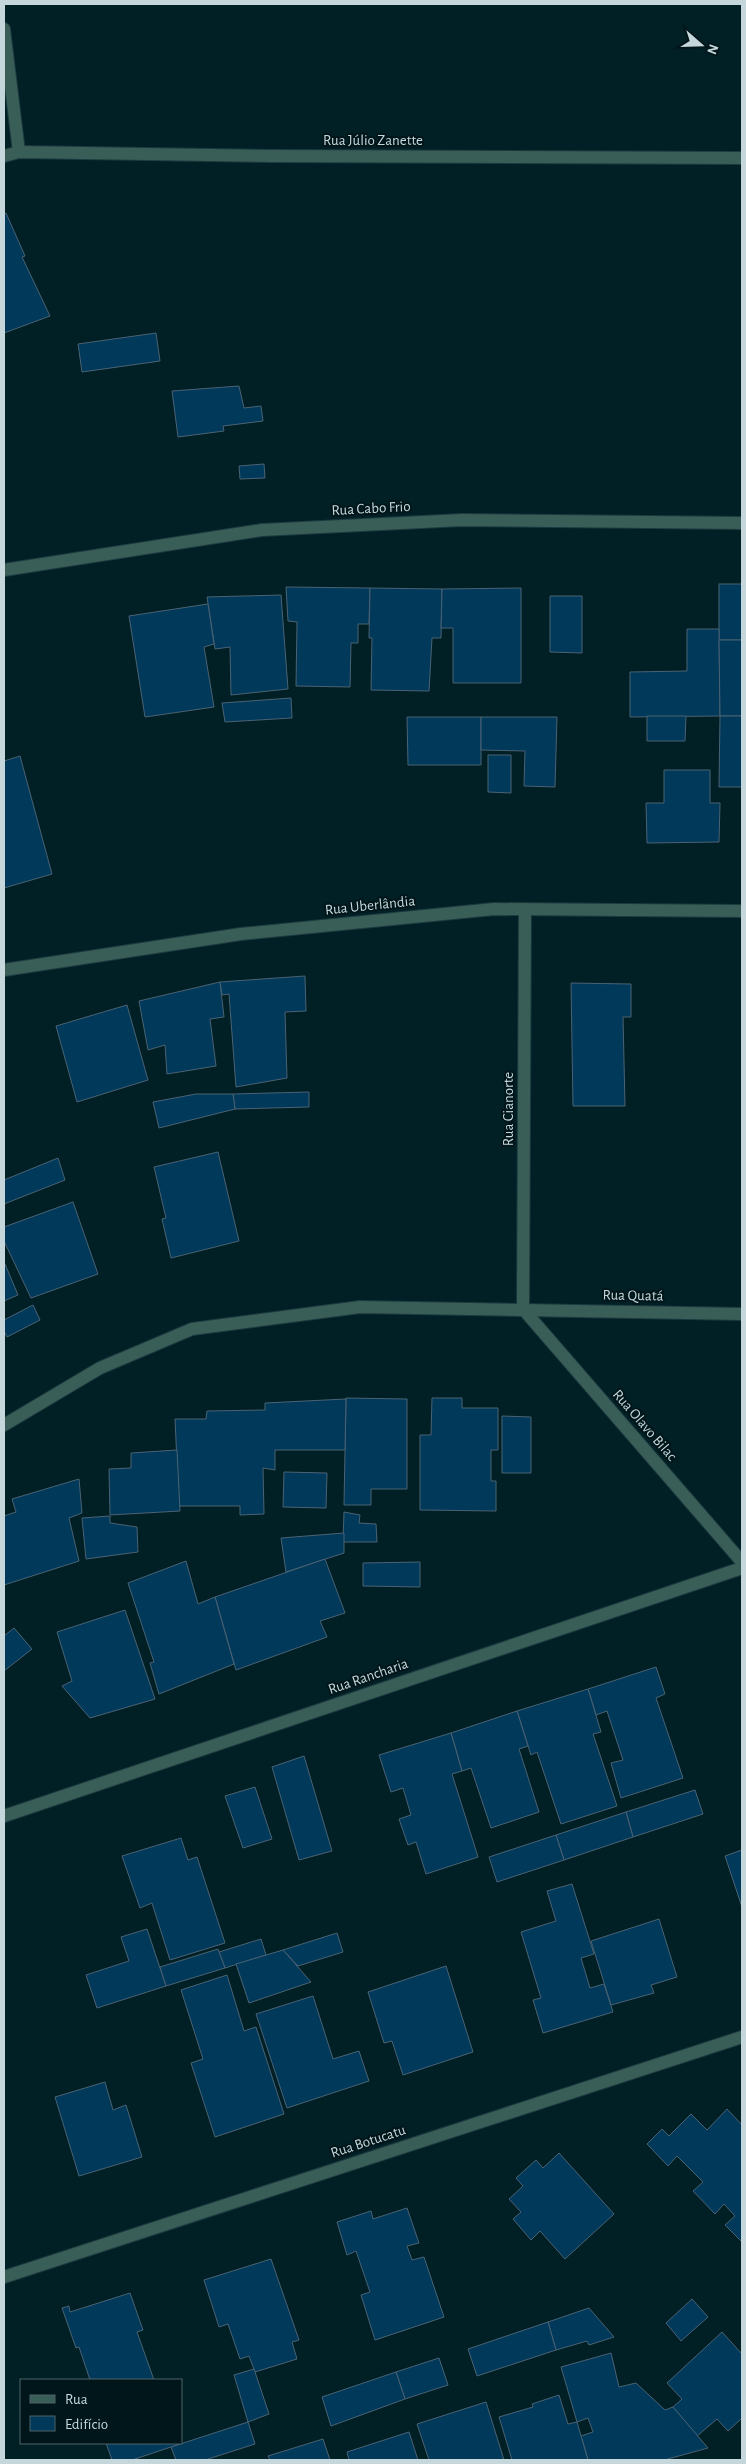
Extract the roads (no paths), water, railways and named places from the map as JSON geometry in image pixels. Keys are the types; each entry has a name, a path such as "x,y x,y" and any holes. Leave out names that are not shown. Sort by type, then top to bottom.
{"street":[{"path":"4,29 18,152"},
{"name":"Rua Júlio Zanette","path":"4,156 18,152 272,156 742,158"},
{"name":"Rua Cabo Frio","path":"4,570 262,530 462,520 742,523"},
{"name":"Rua Uberlândia","path":"4,970 241,934 494,909 742,911"},
{"name":"Rua Cianorte","path":"523,1309 525,909"},
{"name":"Rua Quatá","path":"4,1425 100,1368 192,1329 360,1307 742,1314"},
{"name":"Rua Olavo Bilac","path":"523,1309 742,1562"},
{"name":"Rua Rancharia","path":"4,1816 742,1568"},
{"name":"Rua Botucatu","path":"4,2276 742,2037"}]}
